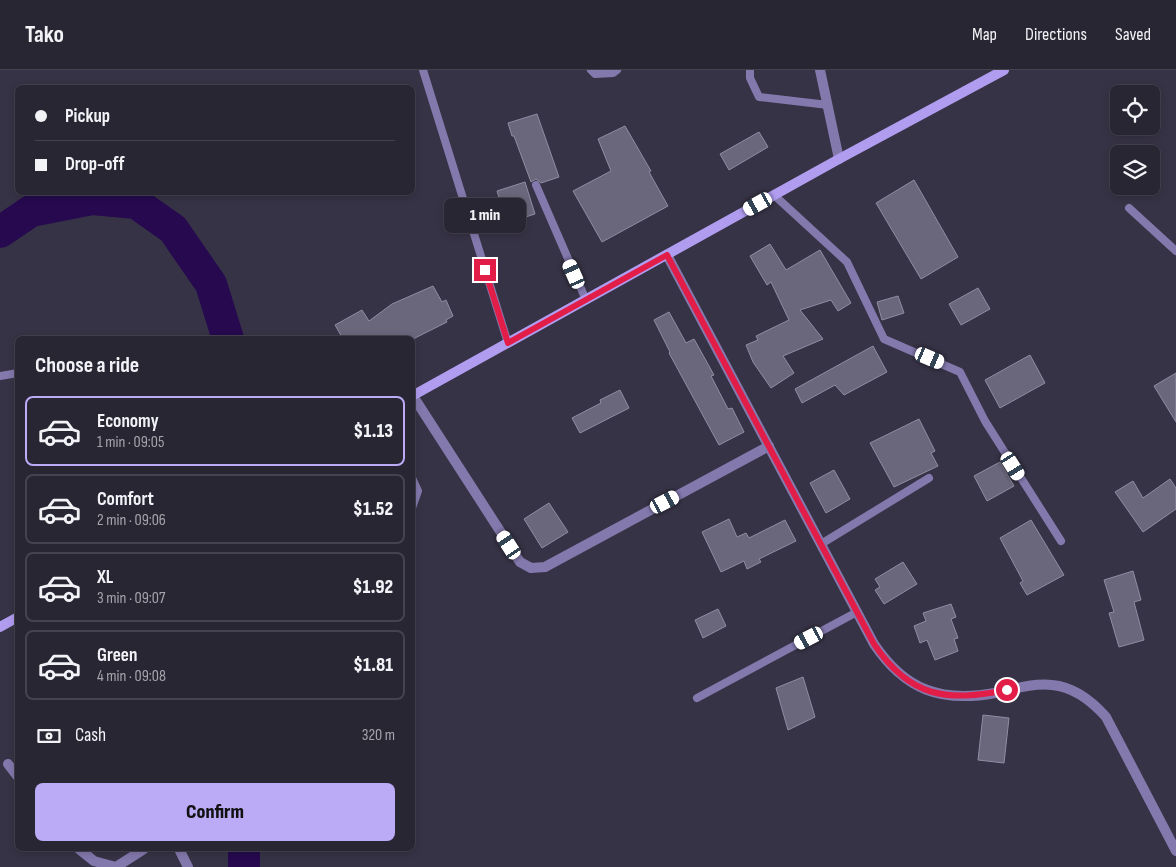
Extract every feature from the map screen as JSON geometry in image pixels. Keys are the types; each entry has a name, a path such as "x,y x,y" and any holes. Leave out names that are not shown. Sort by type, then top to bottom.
{"main road":[{"path":"415,395 839,159 1004,70"},
{"path":"0,628 15,619"}],"street":[{"path":"820,70 839,159"},
{"path":"667,255 885,661 900,676 937,694 957,697 978,696 1037,684 1053,685 1083,695 1106,717 1176,850"},
{"path":"415,399 520,562 531,568 545,567 769,446"},
{"path":"8,764 15,773"},
{"path":"82,851 94,861 116,867 141,851"},
{"path":"180,851 188,867"}],"lane":[{"path":"423,70 508,343"},
{"path":"591,70 595,74 613,73 618,70"},
{"path":"750,70 750,78 759,97 828,105"},
{"path":"536,185 586,300"},
{"path":"774,195 847,262 884,338 960,372 985,421 1061,541"},
{"path":"1129,208 1176,252"},
{"path":"0,376 15,374"},
{"path":"821,544 929,478"},
{"path":"415,484 418,491 415,500"},
{"path":"697,698 857,612"}],"building":[{"path":"537,114 559,177 541,183 536,179 531,182 508,123"},
{"path":"625,126 651,171 649,172 668,206 602,242 573,191 611,171 598,139"},
{"path":"759,132 768,147 729,170 720,154"},
{"path":"914,180 958,257 921,279 876,203"},
{"path":"525,182 535,214 507,223 497,191"},
{"path":"770,244 786,270 820,250 851,303 838,311 831,300 800,310 823,339 783,356 794,373 771,388 753,362 746,345 758,340 756,336 789,320 771,282 767,285 750,256"},
{"path":"433,286 442,302 446,300 453,316 446,320 447,322 415,338 415,336 341,336 335,325 362,310 369,321 392,304"},
{"path":"978,288 990,309 961,325 949,304"},
{"path":"898,296 904,313 882,320 877,302"},
{"path":"669,312 686,343 694,339 714,375 711,376 728,409 732,408 744,432 719,445 669,353 654,320"},
{"path":"873,346 887,372 844,395 835,385 802,403 795,389"},
{"path":"1030,355 1045,383 1000,408 985,380"},
{"path":"1176,373 1176,422 1154,386"},
{"path":"620,390 629,408 580,433 572,418 601,403 600,400"},
{"path":"919,419 935,451 931,453 938,466 894,487 870,443"},
{"path":"1000,462 1014,486 987,501 974,476"},
{"path":"834,470 850,499 826,513 810,483"},
{"path":"1170,479 1176,488 1176,509 1143,532 1115,492 1133,481 1143,498"},
{"path":"549,503 568,532 542,548 524,519"},
{"path":"729,519 737,537 746,533 749,538 785,520 796,541 759,559 761,562 747,569 744,561 721,572 702,532"},
{"path":"1031,520 1064,575 1027,595 1020,583 1023,581 1000,538"},
{"path":"903,562 917,584 884,604 875,590 880,587 875,579"},
{"path":"1133,571 1141,600 1134,602 1144,640 1119,647 1109,613 1114,612 1104,580"},
{"path":"951,604 956,617 951,619 958,638 954,639 958,651 935,660 927,640 920,643 914,626 926,621 923,613"},
{"path":"718,609 726,626 703,638 695,620"},
{"path":"803,677 815,717 788,730 776,688"},
{"path":"983,715 1009,718 1004,763 978,760"}],"waterway":[{"path":"0,232 31,211 92,199 136,203 173,229 211,284 227,336"},
{"path":"244,851 244,867"}],"route":[{"path":"485,270 508,343 667,255 874,644 885,661 900,676 937,694 957,697 978,696 1007,690"}]}
